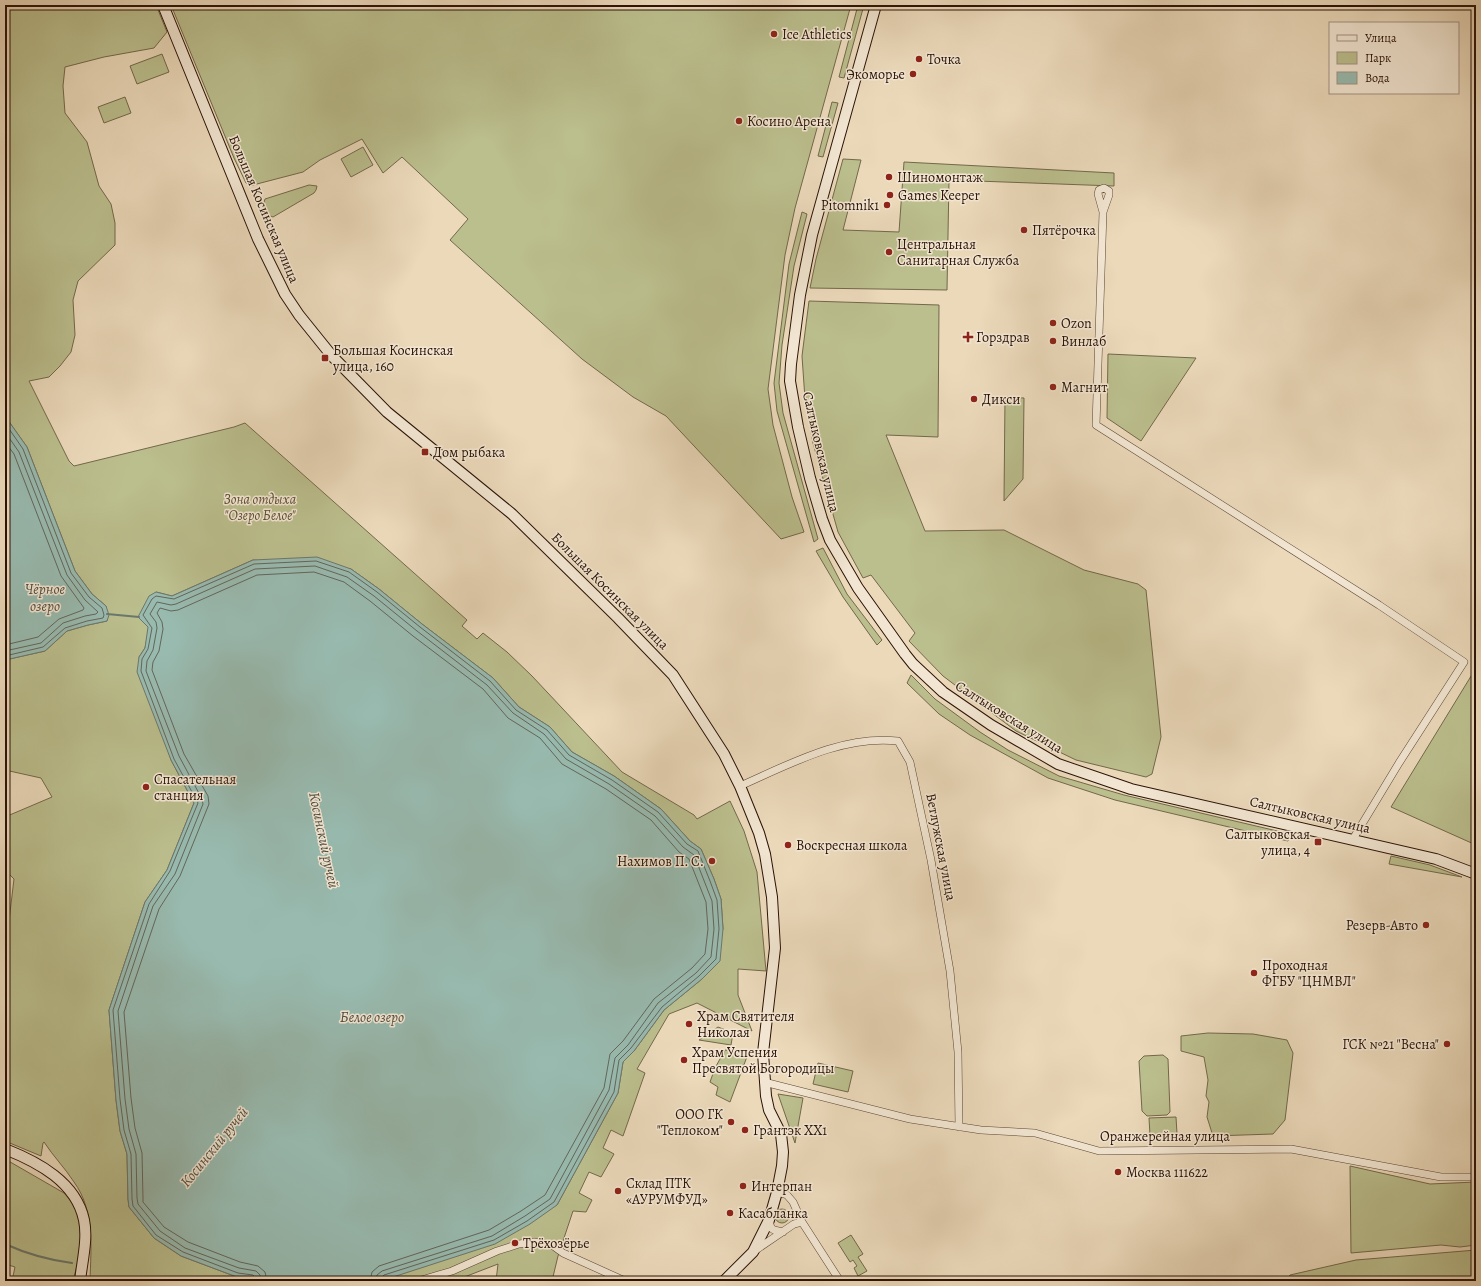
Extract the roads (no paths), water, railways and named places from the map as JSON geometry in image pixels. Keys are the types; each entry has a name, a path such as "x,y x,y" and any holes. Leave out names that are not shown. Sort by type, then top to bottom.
{"street":[{"name":"Большая Косинская улица","path":"163,5 258,239 285,294 299,315 332,356 387,412 512,514 618,618 673,675 724,754 740,786 759,833 765,854 774,919 775,948 763,1053 764,1082 767,1104 781,1134 782,1166 777,1192 769,1220 753,1252 724,1281"},
{"name":"Салтыковская улица","path":"876,5 812,236 800,295 790,381 798,427 822,520 830,540 858,588 913,664 949,696 991,725 1058,764 1131,788 1436,859 1476,874"},
{"path":"1103,212 1096,425 1379,605 1464,662 1399,763 1353,839"},
{"name":"Ветлужская улица","path":"740,786 818,752 860,742 882,739 898,741 910,762 930,855 950,971 958,1052 959,1127"},
{"name":"Оранжерейная улица","path":"764,1082 910,1119 981,1130 1035,1133 1099,1151 1291,1149 1441,1177 1476,1177"},
{"path":"5,1149 48,1171 67,1188 79,1204 84,1221 85,1240 80,1281"},
{"path":"777,1192 787,1196 793,1202 802,1222 840,1281"},
{"path":"769,1220 771,1228 783,1232"},
{"path":"753,1252 794,1224 802,1222"},
{"path":"418,1281 452,1271 497,1251 519,1244 534,1242 552,1245 563,1254 625,1281"}],"water":[{"name":"Чёрное озеро","path":"5,416 27,447 75,571 92,594 106,606 109,615 107,621 67,631 45,651 5,660"},
{"name":"Белое озеро","path":"317,557 351,569 379,589 493,678 519,707 550,727 572,752 614,776 661,809 690,841 701,849 721,899 723,929 720,961 702,979 664,1010 634,1051 623,1062 618,1093 557,1205 530,1224 495,1244 390,1278 370,1281 267,1281 237,1277 181,1256 154,1238 129,1207 127,1154 120,1131 116,1100 109,1010 145,902 167,870 194,803 171,760 137,672 139,657 145,648 148,627 138,617 149,596 156,592 172,596 253,560"}],"waterway":[{"name":"Косинский ручей","path":"107,614 139,617"},
{"name":"Косинский ручей","path":"5,1244 38,1256 72,1263"}],"place":[{"name":"Ice Athletics","path":"774,34"},
{"name":"Точка","path":"919,59"},
{"name":"Экоморье","path":"913,74"},
{"name":"Косино Арена","path":"739,121"},
{"name":"Шиномонтаж","path":"889,177"},
{"name":"Games Keeper","path":"890,195"},
{"name":"Pitomnik1","path":"887,205"},
{"name":"Пятёрочка","path":"1024,230"},
{"name":"Центральная Санитарная Служба","path":"889,252"},
{"name":"Ozon","path":"1053,323"},
{"name":"Горздрав","path":"968,337"},
{"name":"Винлаб","path":"1053,341"},
{"name":"Большая Косинская улица, 160","path":"325,358"},
{"name":"Магнит","path":"1053,387"},
{"name":"Дикси","path":"974,399"},
{"name":"Дом рыбака","path":"425,452"},
{"name":"Спасательная станция","path":"146,787"},
{"name":"Салтыковская улица, 4","path":"1318,842"},
{"name":"Воскресная школа","path":"788,845"},
{"name":"Нахимов П. С.","path":"712,861"},
{"name":"Резерв-Авто","path":"1426,925"},
{"name":"Проходная ФГБУ \"ЦНМВЛ\"","path":"1254,973"},
{"name":"Храм Святителя Николая","path":"689,1024"},
{"name":"ГСК №21 \"Весна\"","path":"1447,1044"},
{"name":"Храм Успения Пресвятой Богородицы","path":"684,1060"},
{"name":"ООО ГК \"Теплоком\"","path":"731,1122"},
{"name":"Грантэк ХХ1","path":"745,1130"},
{"name":"Москва 111622","path":"1118,1172"},
{"name":"Интерпан","path":"743,1186"},
{"name":"Склад ПТК «АУРУМФУД»","path":"618,1191"},
{"name":"Касабланка","path":"730,1213"},
{"name":"Трёхозёрье","path":"515,1243"}],"park label":[{"name":"Зона отдыха \"Озеро Белое\"","path":"260,508"}]}
